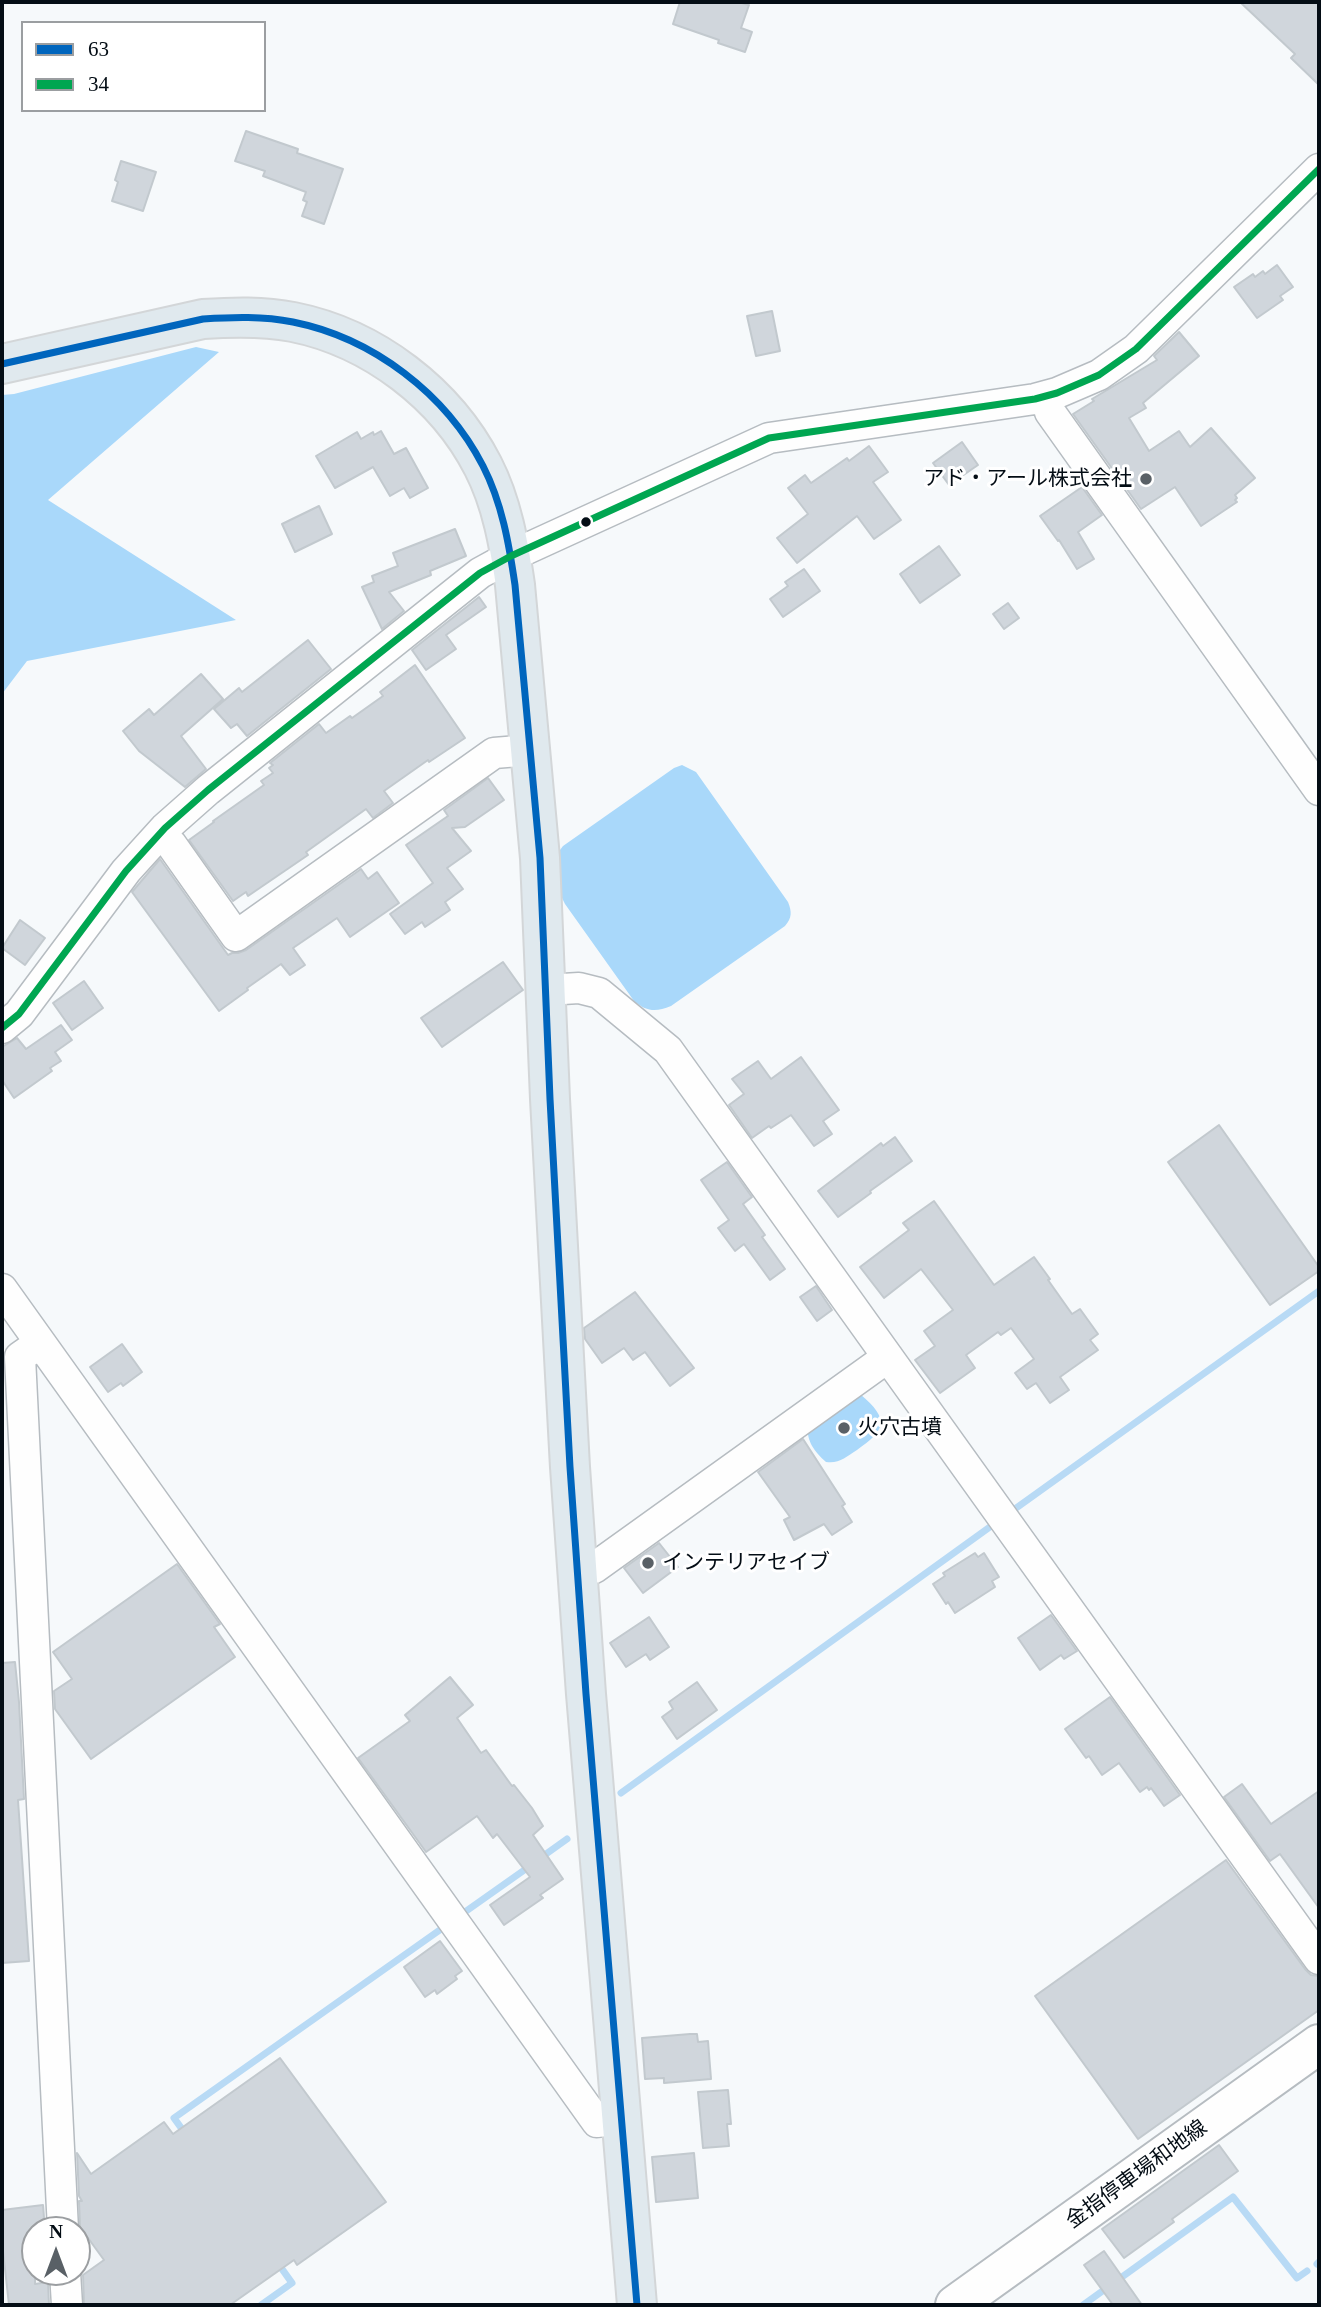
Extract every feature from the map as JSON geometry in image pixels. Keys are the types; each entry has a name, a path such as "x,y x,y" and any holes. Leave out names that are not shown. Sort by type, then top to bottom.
{"main road":[{"path":"2,365 203,319 264,318 295,323 353,342 380,356 413,380 449,416 468,440 496,495 511,556 541,877 550,1112 578,1569 637,2305"},
{"name":"金指停車場和地線","path":"955,2305 1319,2044"}],"street":[{"path":"2,1028 19,1014 126,871 160,834 208,790 480,573 511,556 769,438 1046,396 1079,386 1136,349 1319,169"},
{"path":"1046,396 1050,412 1319,790"},
{"path":"160,834 236,936 494,753 531,750"},
{"path":"546,989 579,988 599,993 668,1050 1319,1959"},
{"path":"2,1289 597,2122 621,2119"},
{"path":"40,1343 20,1357 62,2216"},
{"path":"578,1569 594,1568 888,1357"},
{"path":"66,2286 67,2305"}],"shaded area":[{"path":"196,347 219,352 48,500 236,620 27,661 2,694 2,395"},
{"path":"682,765 696,772 788,902 791,915 785,926 671,1006 652,1010 634,1001 565,904 561,896 557,854 563,846"},
{"path":"860,1394 877,1411 881,1424 878,1430 866,1443 846,1457 835,1462 826,1462 812,1446 808,1437 808,1426"}],"building":[{"path":"680,2 738,2 749,5 741,28 752,32 745,52 673,24"},
{"path":"1240,2 1319,2 1319,85 1291,58 1295,54"},
{"path":"246,131 298,149 297,153 343,169 324,224 302,216 307,202 303,200 306,192 263,176 265,171 235,161"},
{"path":"121,161 156,172 143,211 112,201"},
{"path":"1277,265 1293,287 1280,296 1283,300 1257,318 1234,287 1253,274 1255,277 1263,271 1265,274"},
{"path":"772,311 780,351 756,356 747,316"},
{"path":"1179,332 1199,356 1143,403 1146,408 1129,418 1149,451 1179,431 1190,447 1211,428 1255,478 1235,495 1237,502 1201,526 1175,487 1141,509 1073,414 1094,401 1092,399 1157,360 1154,356"},
{"path":"381,431 394,454 406,448 428,488 410,498 404,488 390,496 373,467 335,488 316,456 357,432 361,439"},
{"path":"962,442 978,465 949,485 933,463"},
{"path":"869,446 888,472 873,482 901,520 874,539 857,516 797,563 777,538 808,514 788,488 805,475 811,483"},
{"path":"1082,487 1102,515 1078,532 1094,559 1077,569 1040,516"},
{"path":"319,506 332,534 295,552 282,524"},
{"path":"455,529 466,556 430,571 431,575 389,592 404,611 382,629 362,587 374,582 372,576 398,566 393,553"},
{"path":"939,546 960,575 920,603 900,574"},
{"path":"804,569 820,591 783,617 770,599 788,586 785,582"},
{"path":"479,597 486,607 446,635 456,649 426,670 412,650"},
{"path":"1008,603 1019,618 1004,629 993,614"},
{"path":"308,640 331,669 247,736 237,724 231,728 214,709 239,688 242,692"},
{"path":"415,665 465,738 384,791 393,803 373,818 366,809 306,852 308,855 248,896 246,892 233,901 189,840 264,785 261,781 273,773 269,768 273,765 270,763 319,724 326,733 350,716 352,718 383,696 380,692"},
{"path":"201,674 223,699 181,736 206,769 185,787 139,751 123,731 149,709 154,715"},
{"path":"488,778 504,800 465,827 452,828 471,851 447,868 463,889 445,902 450,910 425,927 422,922 405,934 390,914 433,883 406,845 448,816 444,810"},
{"path":"160,859 228,955 246,950 361,869 368,879 377,872 399,903 350,937 337,918 293,948 305,965 290,975 281,964 219,1011 132,892"},
{"path":"20,920 45,938 25,965 2,948"},
{"path":"503,962 523,990 442,1047 421,1018"},
{"path":"84,981 103,1008 72,1030 53,1003"},
{"path":"61,1025 72,1040 55,1052 61,1061 50,1068 52,1071 14,1098 2,1080 2,1047 17,1038 26,1049"},
{"path":"801,1057 839,1110 823,1121 832,1134 814,1146 791,1115 752,1138 729,1105 744,1094 732,1079 758,1061 771,1079"},
{"path":"1219,1125 1319,1267 1319,1271 1270,1305 1168,1162"},
{"path":"895,1137 912,1161 838,1217 818,1191 881,1143 883,1146"},
{"path":"727,1162 752,1197 743,1204 785,1269 770,1280 744,1244 735,1251 718,1228 729,1220 701,1180"},
{"path":"934,1201 994,1285 1034,1257 1072,1314 1080,1309 1098,1334 1090,1340 1098,1350 1060,1377 1069,1390 1050,1403 1036,1383 1027,1389 1015,1373 1034,1359 1011,1328 1001,1335 998,1332 966,1355 975,1368 940,1393 915,1360 935,1346 924,1331 953,1310 921,1269 884,1298 860,1267 909,1230 903,1223"},
{"path":"816,1286 832,1310 817,1321 800,1297"},
{"path":"635,1292 694,1368 670,1386 645,1352 633,1360 624,1348 602,1363 585,1339 584,1328"},
{"path":"122,1344 142,1372 123,1386 121,1383 108,1392 90,1367"},
{"path":"803,1439 845,1504 842,1506 852,1522 832,1535 824,1524 794,1540 784,1520 790,1517 758,1472"},
{"path":"659,1543 678,1567 643,1593 624,1568"},
{"path":"975,1553 978,1557 984,1553 999,1577 992,1581 995,1587 955,1613 933,1584 945,1576 943,1573"},
{"path":"177,1564 220,1624 214,1627 235,1657 91,1759 55,1709 54,1691 72,1679 53,1652"},
{"path":"1051,1615 1077,1651 1064,1659 1061,1655 1040,1670 1018,1638"},
{"path":"649,1617 669,1647 650,1660 646,1654 626,1667 610,1643"},
{"path":"15,1662 24,1799 18,1800 29,1961 2,1963 2,1663"},
{"path":"450,1677 473,1705 457,1718 481,1753 486,1750 532,1808 543,1826 533,1835 563,1879 540,1895 543,1898 504,1925 490,1905 530,1877 497,1834 493,1838 477,1816 426,1852 358,1758 410,1721 405,1715"},
{"path":"697,1682 717,1710 677,1739 662,1717 673,1709 669,1702"},
{"path":"1110,1697 1180,1795 1164,1806 1151,1788 1149,1790 1147,1787 1140,1792 1119,1763 1102,1775 1065,1729"},
{"path":"1242,1784 1271,1824 1319,1791 1319,1908 1280,1854 1270,1861 1224,1797"},
{"path":"1226,1860 1305,1969 1311,1975 1319,1976 1319,2010 1138,2139 1035,1996"},
{"path":"440,1941 462,1971 455,1976 457,1979 437,1994 435,1990 425,1997 404,1967"},
{"path":"697,2034 698,2042 708,2041 711,2079 664,2083 664,2078 645,2079 642,2038"},
{"path":"280,2058 386,2202 297,2265 294,2260 230,2305 84,2305 83,2286 91,2286 91,2269 104,2260 91,2242 91,2216 80,2216 79,2201 82,2201 79,2196 77,2153 91,2174 164,2122 173,2134"},
{"path":"728,2090 731,2124 727,2124 729,2146 703,2148 698,2092"},
{"path":"1219,2145 1238,2171 1124,2258 1102,2229"},
{"path":"694,2153 698,2198 656,2202 652,2157"},
{"path":"43,2205 44,2216 21,2216 21,2286 48,2286 49,2305 9,2305 2,2242 2,2210"},
{"path":"1104,2251 1142,2305 1113,2305 1084,2265"}],"waterway":[{"path":"1012,1511 1319,1291"},
{"path":"621,1793 994,1524"},
{"path":"539,1859 567,1839"},
{"path":"462,1914 530,1866"},
{"path":"187,2136 174,2118 444,1927"},
{"path":"1083,2305 1233,2197 1297,2278 1307,2271"},
{"path":"261,2305 292,2283 277,2262"}],"transit line":[{"name":"34","path":"2,1028 19,1014 126,871 165,828 208,790 480,573 511,556 769,438 1035,399 1057,393 1099,375 1136,349 1319,169"},
{"name":"63","path":"2,364 203,319 270,319 323,330 379,356 428,393 449,415 467,440 483,466 500,509 515,585 540,858 570,1467 586,1694 637,2305"}],"place":[{"name":"アド・アール株式会社","path":"1146,479"},
{"name":"火穴古墳","path":"844,1428"},
{"name":"インテリアセイブ","path":"648,1563"}]}
